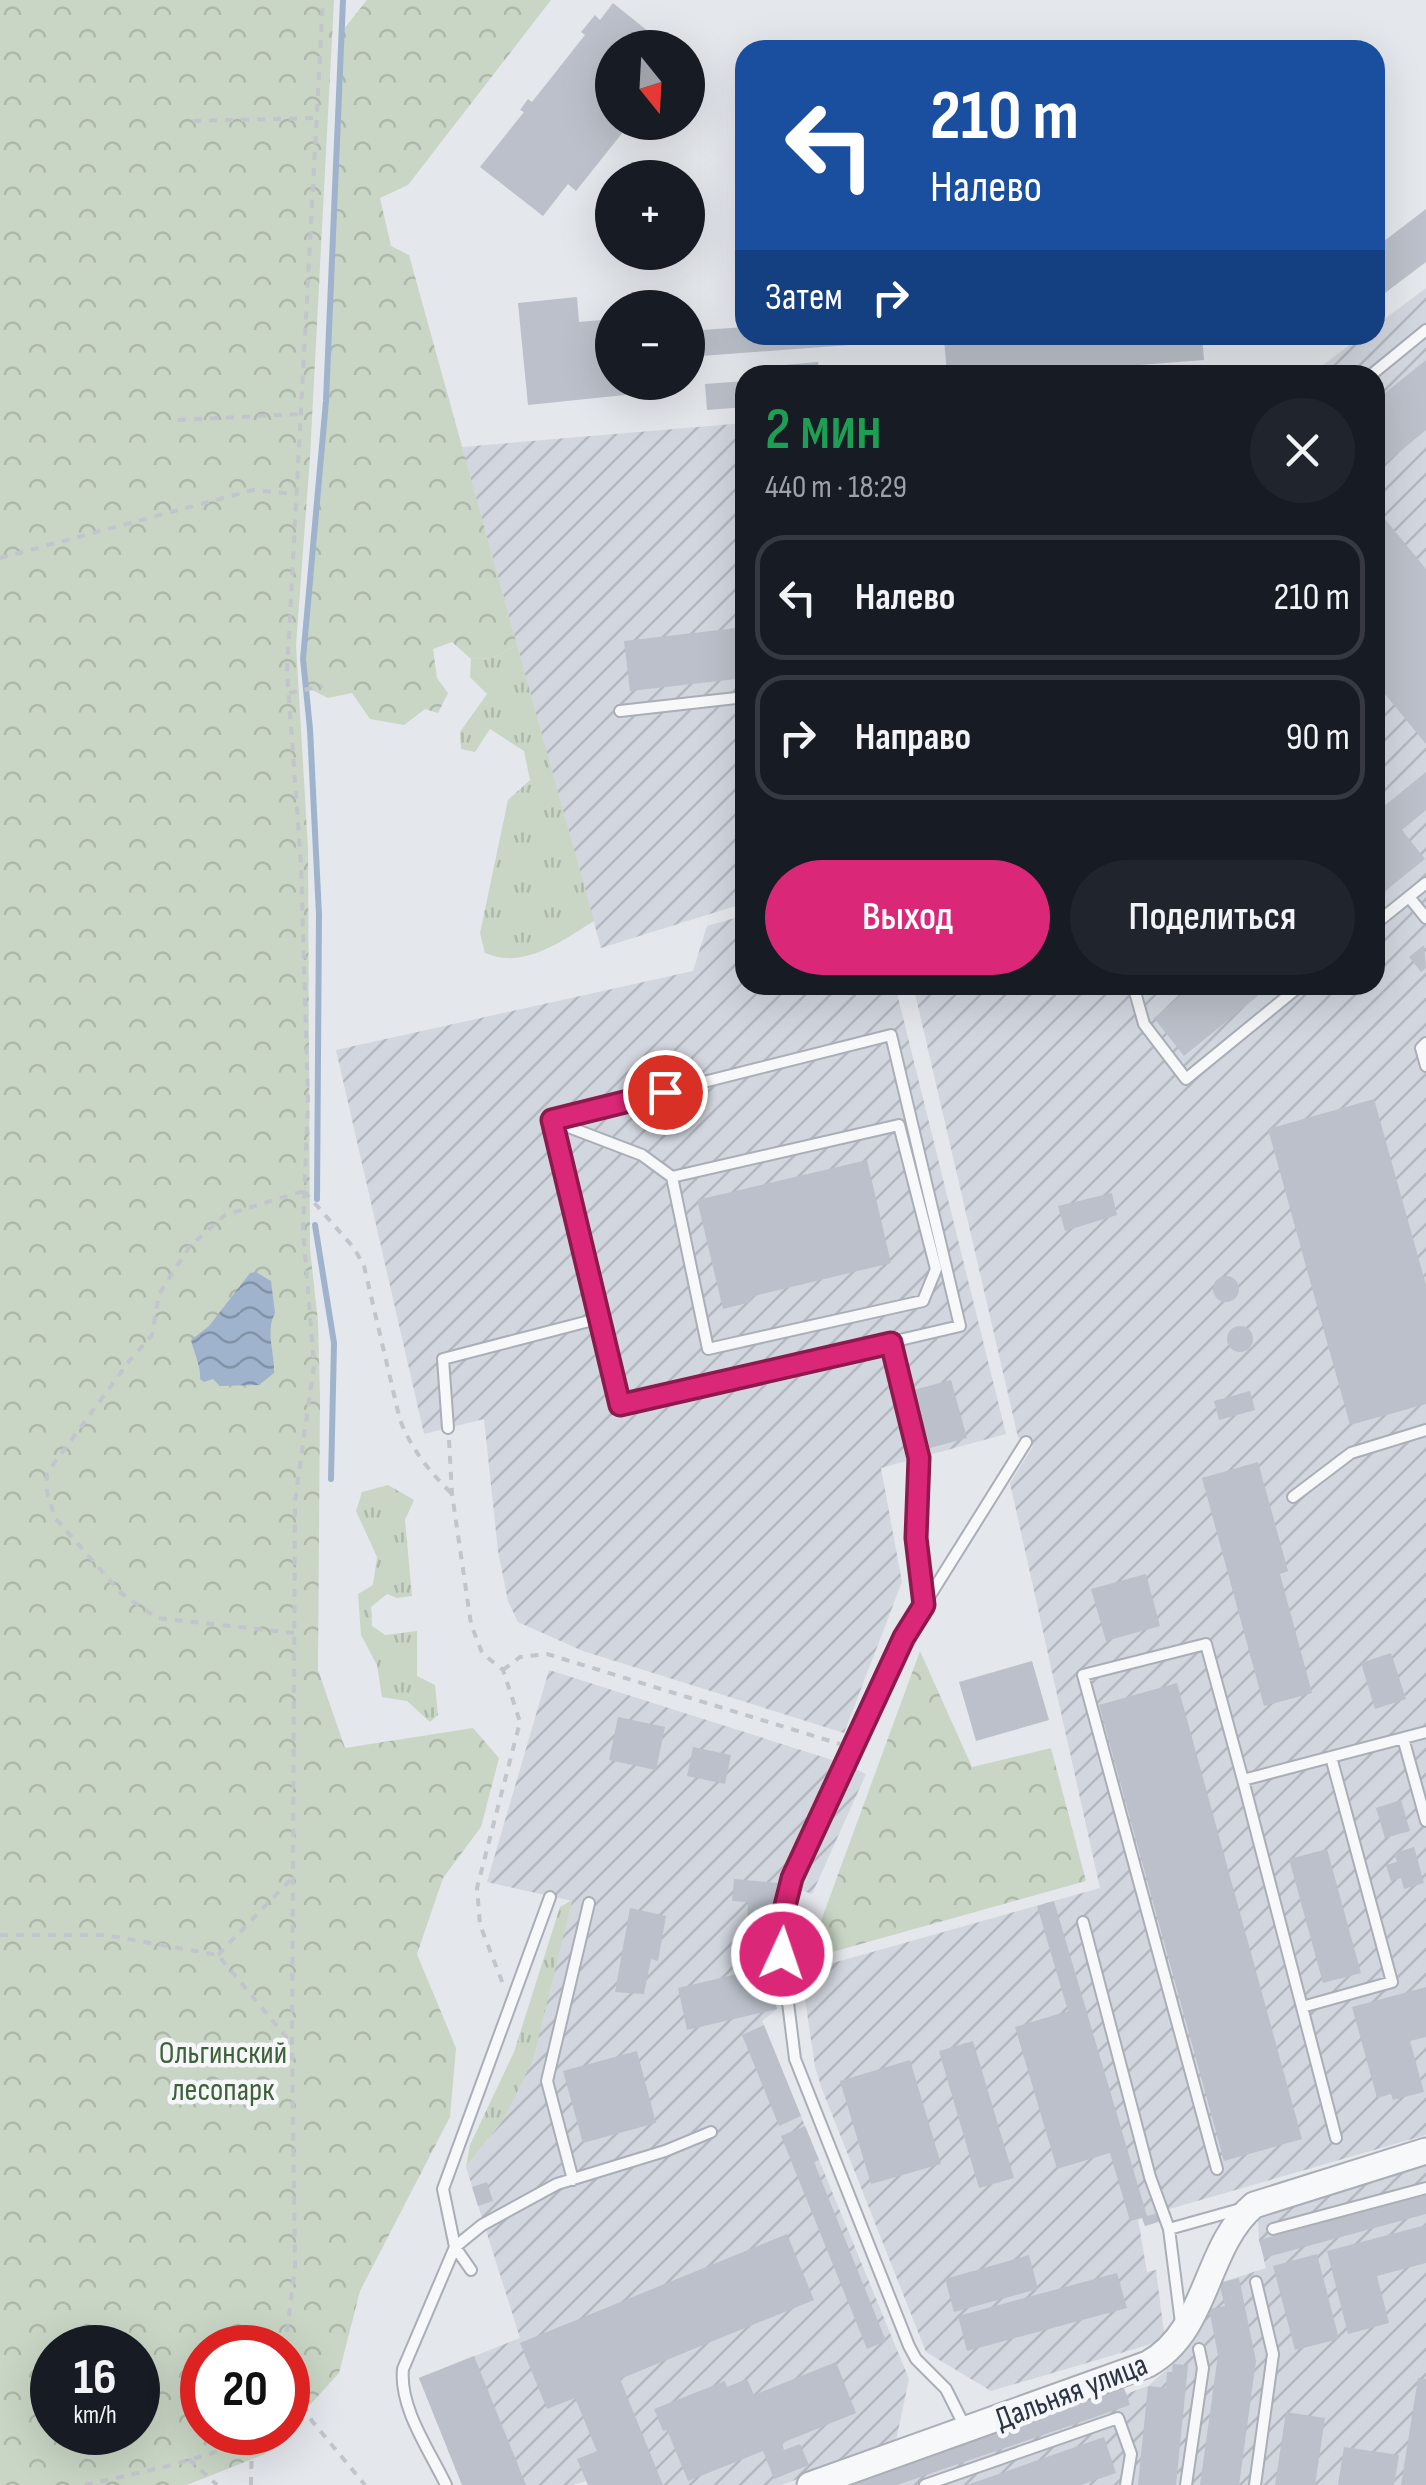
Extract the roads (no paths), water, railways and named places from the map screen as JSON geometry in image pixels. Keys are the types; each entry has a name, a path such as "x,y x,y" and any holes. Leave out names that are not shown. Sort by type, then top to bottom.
{"street":[{"path":"1254,2204 1426,2151"},
{"name":"Дальняя улица","path":"810,2485 1148,2364 1191,2342 1221,2251 1254,2204"}],"lane":[{"path":"1384,365 1426,330"},
{"path":"620,711 735,698"},
{"path":"1385,916 1426,882"},
{"path":"1408,897 1426,918"},
{"path":"1137,995 1144,1024 1186,1079 1289,995"},
{"path":"891,1035 960,1326 620,1405 552,1120 891,1035"},
{"path":"1426,1044 1421,1048 1426,1066"},
{"path":"552,1120 642,1155 672,1178 708,1349 923,1301 936,1270 899,1125 672,1178"},
{"path":"448,1431 442,1359 597,1319"},
{"path":"891,1343 919,1458 916,1538 924,1605"},
{"path":"1293,1496 1351,1453 1426,1430"},
{"path":"966,2430 946,2389 916,2359 909,2346 806,2092 791,2045 782,1954 785,1906 792,1878 904,1637 1026,1442"},
{"path":"1217,2170 1083,1674 1206,1644 1336,2138"},
{"path":"1243,1780 1426,1732"},
{"path":"1403,1738 1426,1821"},
{"path":"1302,2007 1392,1982 1331,1757"},
{"path":"471,2270 454,2246 442,2189 550,1897"},
{"path":"573,2180 547,2081 589,1903"},
{"path":"1082,1922 1150,2177 1169,2228 1191,2342 1203,2368 1186,2485"},
{"path":"446,2485 410,2407 402,2379 454,2246 482,2225 543,2191 666,2151 711,2132"},
{"path":"1272,2230 1426,2188"},
{"path":"1169,2228 1254,2204"},
{"path":"1255,2485 1274,2354 1256,2282"},
{"path":"925,2485 1118,2418 1131,2454 1126,2485"}],"water":[{"path":"256,1272 271,1281 274,1373 259,1385 220,1386 213,1379 204,1382 191,1340 209,1326 250,1273"}],"waterway":[{"path":"317,1199 319,915 303,659 326,401 343,0"},
{"path":"315,1225 334,1343 331,1479"}],"park label":[{"name":"Ольгинский лесопарк","path":"223,2070"}]}
